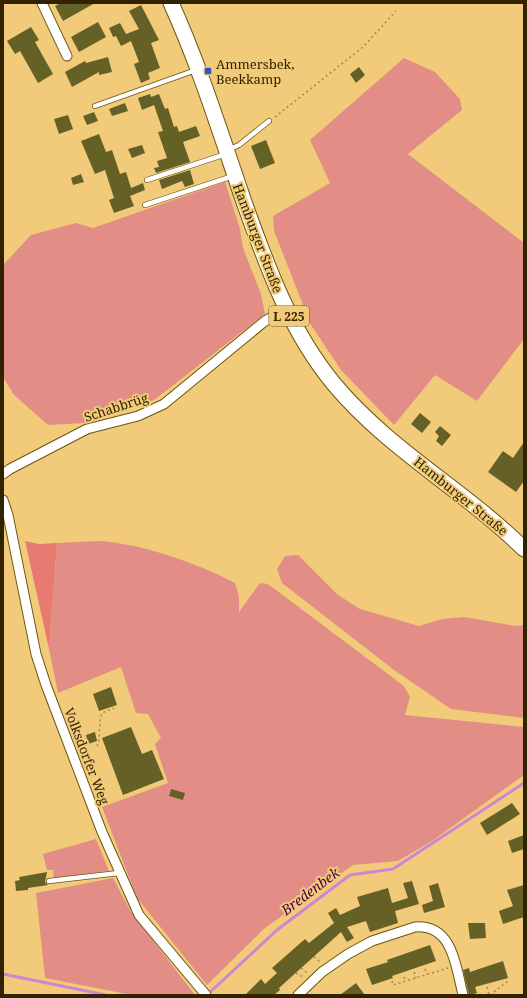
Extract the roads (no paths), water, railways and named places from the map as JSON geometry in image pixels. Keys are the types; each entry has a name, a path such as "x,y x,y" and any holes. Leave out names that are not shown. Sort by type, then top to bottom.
{"main road":[{"name":"Hamburger Straße","path":"171,3 198,70 260,247 286,309 316,361 356,408 388,438 478,507 524,549"}],"street":[{"path":"42,3 67,56"},
{"name":"Schabbrüg","path":"3,474 87,429 138,416 164,404 265,321 286,309"},
{"name":"Volksdorfer Weg","path":"3,500 8,515 27,613 38,660 102,832 139,915 205,993"},
{"path":"298,995 322,972 348,954 372,941 415,927 429,928 441,934 449,944 463,995"}],"lane":[{"path":"95,106 198,70"},
{"path":"147,180 227,152 239,145 269,121"},
{"path":"145,205 235,175"},
{"path":"48,881 119,873"}],"waterway":[{"name":"Bredenbek","path":"207,995 277,930 350,875 393,869 524,783"},
{"name":"Bredenbek","path":"3,974 106,995"}],"place":[{"name":"Ammersbek, Beekkamp","path":"208,71"}]}
